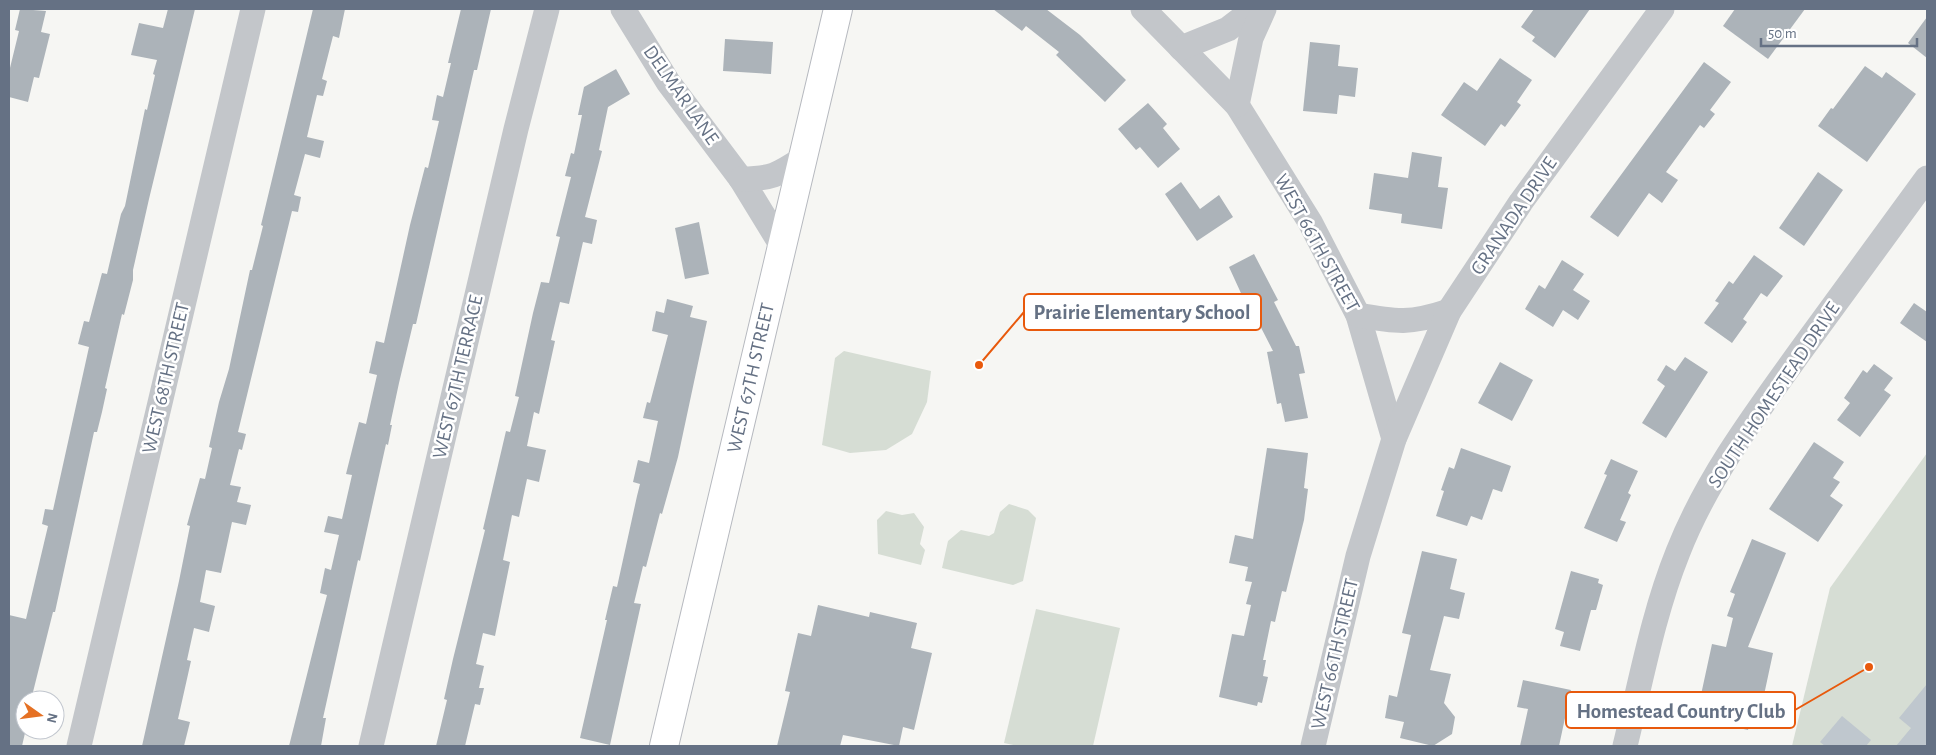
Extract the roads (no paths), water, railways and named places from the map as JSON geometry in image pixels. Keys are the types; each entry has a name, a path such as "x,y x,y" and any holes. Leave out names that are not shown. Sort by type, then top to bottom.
{"street":[{"name":"WEST 68TH STREET","path":"79,746 253,9"},
{"name":"WEST 67TH TERRACE","path":"371,746 516,129 547,9"},
{"name":"DELMAR LANE","path":"623,9 668,82 741,179 782,246"},
{"name":"WEST 67TH STREET","path":"664,746 838,9"},
{"name":"WEST 66TH STREET","path":"1143,9 1237,105 1310,222 1358,315 1394,439 1358,556 1312,746"},
{"path":"1181,48 1228,29 1254,9"},
{"path":"1237,105 1251,38 1264,9"},
{"name":"GRANADA DRIVE","path":"1394,439 1449,311 1521,202 1662,9"},
{"path":"741,179 761,179 778,175 802,159"},
{"name":"SOUTH HOMESTEAD DRIVE","path":"1625,746 1662,598 1678,552 1708,489 1729,453 1787,370 1927,178"},
{"path":"1358,315 1399,322 1424,319 1449,311"}],"place":[{"name":"Prairie Elementary School","path":"979,365"},
{"name":"Homestead Country Club","path":"1869,667"}]}
